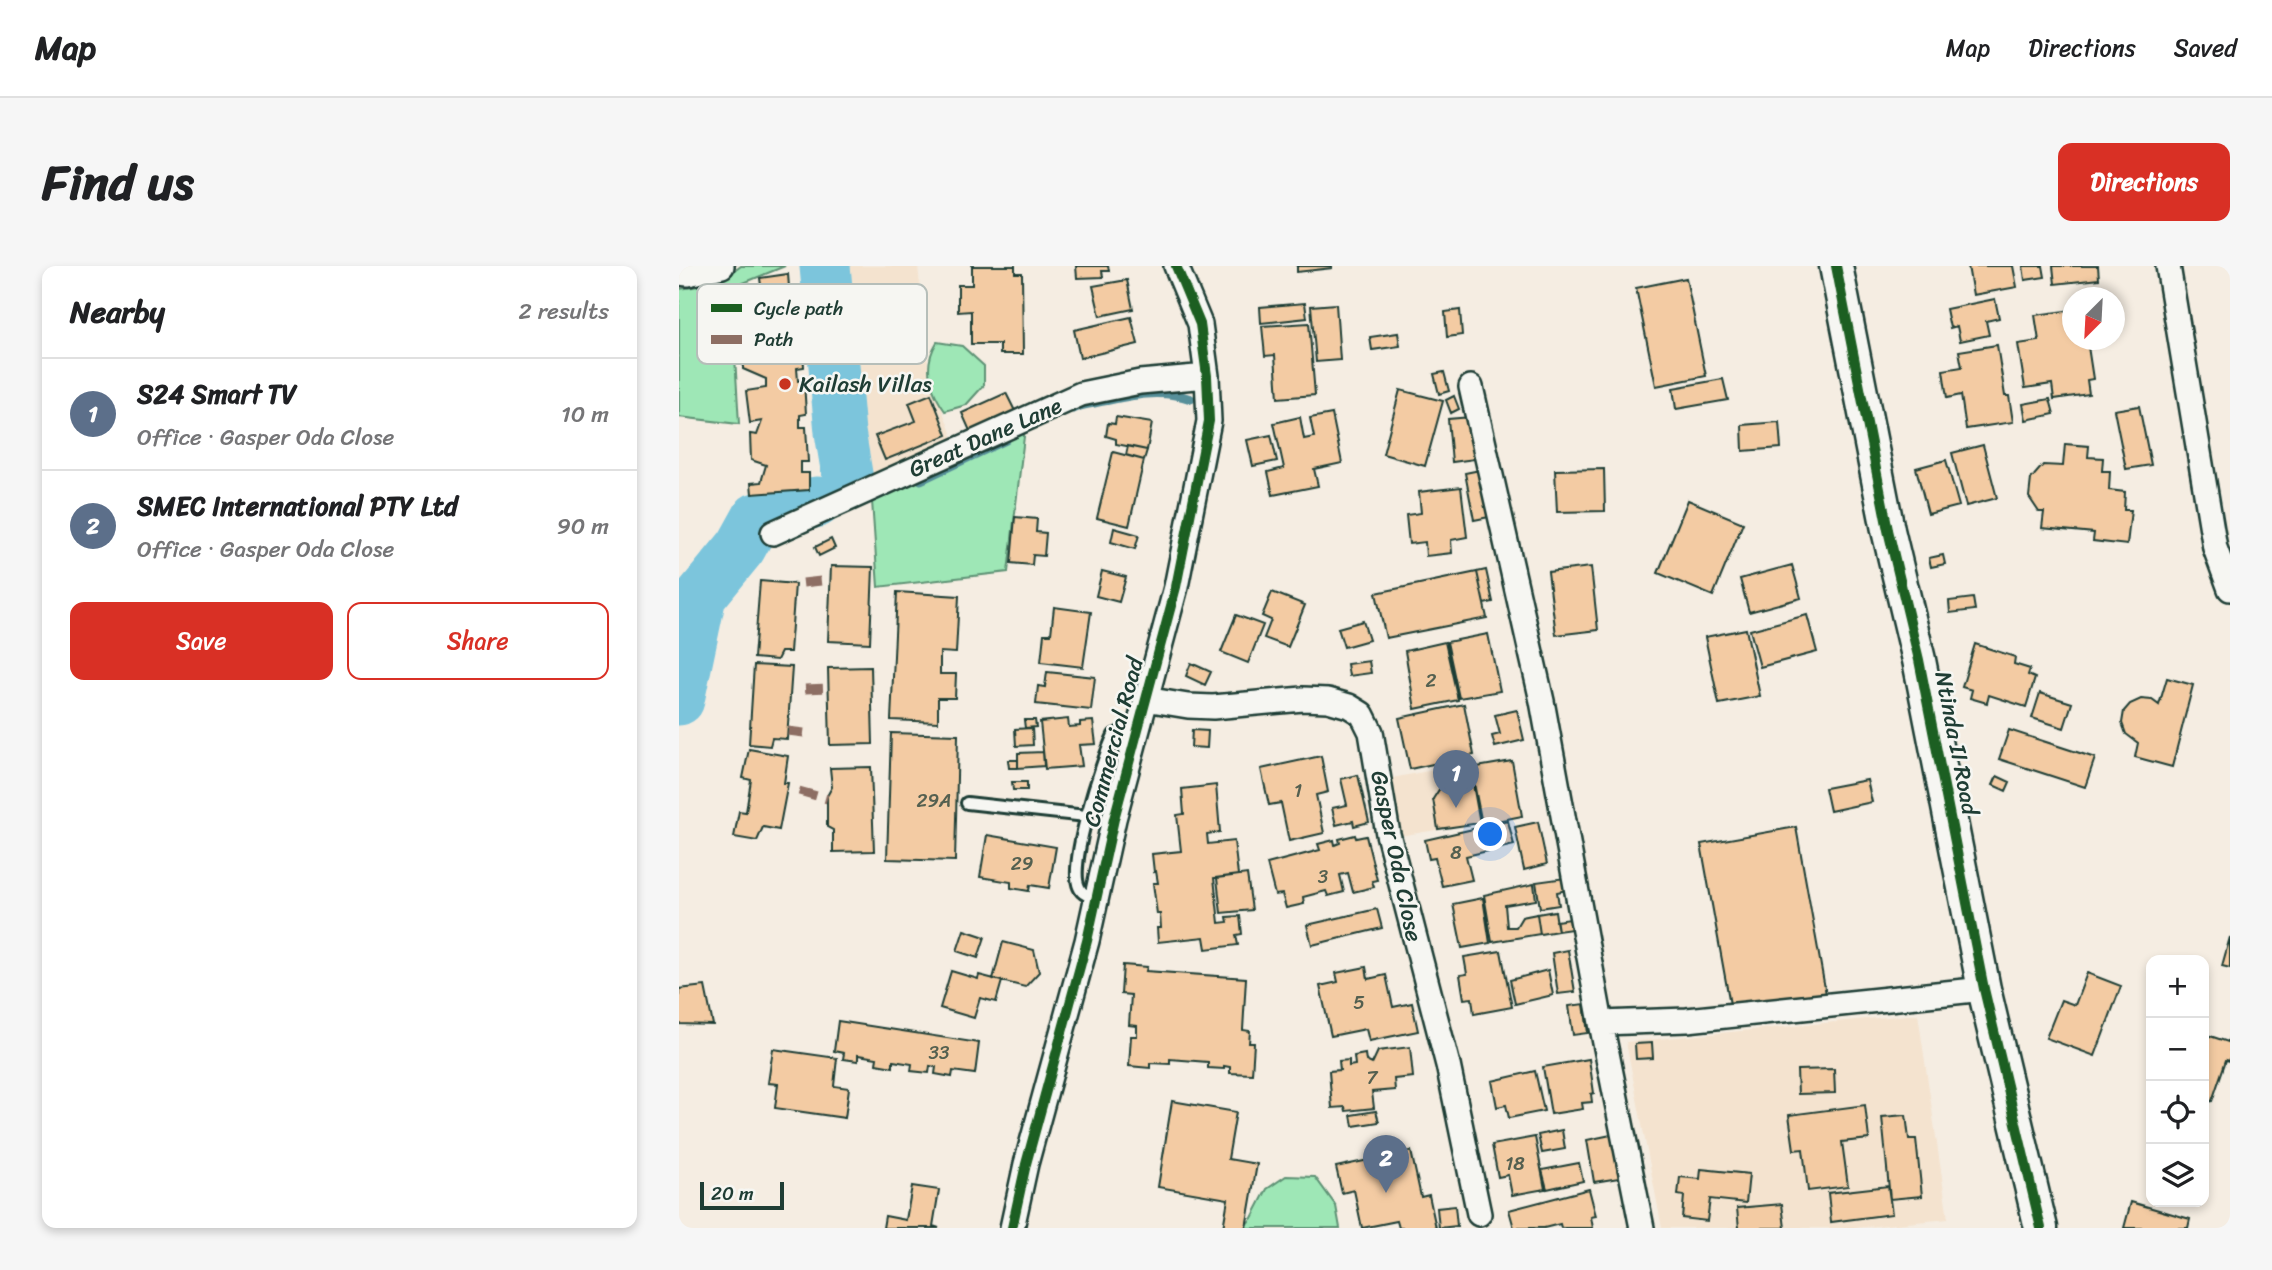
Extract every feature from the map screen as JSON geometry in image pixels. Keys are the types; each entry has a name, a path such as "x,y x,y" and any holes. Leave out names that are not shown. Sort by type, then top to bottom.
{"street":[{"path":"679,273 688,274 722,266"},
{"name":"Commercial Road","path":"1012,1228 1026,1164 1087,941 1137,730 1176,587 1209,421 1207,376 1200,324 1176,266"},
{"name":"Ntinda II Road","path":"1836,266 1888,530 1919,660 1984,989 2041,1228"},
{"path":"2168,266 2213,535 2230,589"},
{"name":"Great Dane Lane","path":"773,533 1081,394 1140,382 1207,376"},
{"path":"1471,387 1542,701 1642,1228"},
{"name":"Gasper Oda Close","path":"1145,699 1200,706 1233,706 1303,699 1328,700 1349,706 1362,715 1371,732 1388,834 1448,1065 1479,1214"},
{"path":"1601,1023 1687,1020 1984,989"}],"lane":[{"path":"1097,897 1087,896 1079,889 1077,877 1086,816 1114,736 1123,731 1137,730"},
{"path":"967,803 1086,816"}],"shaded area":[{"path":"829,266 918,266 920,284 831,284"},
{"path":"927,354 929,374 954,441 856,485 841,364 927,364"},
{"path":"1469,763 1480,823 1399,836 1387,779"},
{"path":"1918,1014 1948,1219 1855,1228 1662,1228 1626,1042"}],"green space":[{"path":"741,266 785,266 741,284 706,284"},
{"path":"696,287 697,364 735,364 739,424 679,417 679,289"},
{"path":"937,342 962,346 984,366 984,385 966,405 945,411 935,395 930,378 930,360"},
{"path":"1025,428 1008,572 878,587 872,501"},
{"path":"1286,1176 1315,1177 1336,1206 1340,1228 1243,1228 1252,1218 1267,1189"}],"building":[{"path":"972,266 1015,266 1015,273 1022,273 1023,354 1000,354 1000,344 971,344 971,311 958,312 958,285 972,285"},
{"path":"1076,266 1108,266 1109,271 1102,271 1103,277 1077,278"},
{"path":"1297,266 1332,266 1332,268 1297,272"},
{"path":"1968,266 2013,266 2017,287 1973,295"},
{"path":"2023,266 2043,266 2045,277 2025,280"},
{"path":"2053,266 2098,266 2099,279 2055,284"},
{"name":"Kailash Villas","path":"788,274 789,284 761,284 760,278"},
{"path":"1686,278 1706,376 1656,386 1636,288"},
{"path":"1127,280 1133,309 1100,316 1093,286"},
{"path":"1995,299 1999,318 1986,321 1989,335 1960,341 1957,326 1950,328 1946,309"},
{"path":"1305,303 1307,318 1261,323 1260,307"},
{"path":"1336,304 1340,360 1316,362 1311,306"},
{"path":"1460,310 1462,335 1447,337 1445,312"},
{"path":"2062,311 2062,350 2089,350 2093,379 2087,380 2089,394 2054,399 2052,384 2025,388 2018,344 2039,341 2035,315"},
{"path":"1131,317 1138,344 1080,358 1074,330"},
{"path":"1309,323 1315,395 1278,398 1275,355 1265,356 1262,326"},
{"path":"1398,333 1400,346 1372,350 1370,337"},
{"path":"1997,345 2005,396 2009,396 2013,422 1966,429 1961,395 1947,398 1943,370 1962,367 1959,351"},
{"name":"Kailash Villas","path":"743,364 804,364 804,367 797,368 798,381 804,381 806,414 800,415 800,427 806,427 808,462 801,462 801,473 809,473 809,490 752,494 751,483 761,482 766,465 751,460 750,434 757,435 762,421 750,423 746,391 766,388 766,379 743,369"},
{"path":"1444,372 1449,391 1439,394 1434,374"},
{"path":"1723,379 1728,400 1676,409 1673,388"},
{"path":"1400,390 1443,401 1425,466 1383,454"},
{"path":"1006,393 1015,411 970,431 962,413"},
{"path":"931,394 947,435 885,460 875,436 916,421 909,403"},
{"path":"1454,396 1459,409 1451,413 1446,400"},
{"path":"2050,399 2054,414 2026,420 2023,404"},
{"path":"2139,406 2151,465 2126,469 2114,410"},
{"path":"1332,414 1342,463 1314,469 1318,486 1273,495 1268,472 1284,468 1274,423 1300,417 1304,439 1314,437 1310,418"},
{"path":"1116,417 1152,423 1147,450 1116,444 1116,439 1106,436 1108,423 1115,424"},
{"path":"1471,417 1475,459 1452,462 1448,419"},
{"path":"1779,422 1781,448 1743,451 1742,425"},
{"path":"1271,435 1277,461 1253,466 1247,440"},
{"path":"2065,444 2089,446 2088,457 2103,458 2102,471 2110,471 2109,490 2125,492 2124,510 2131,510 2127,545 2093,541 2094,533 2042,528 2044,512 2039,512 2029,497 2031,479 2043,465 2063,466"},
{"path":"1983,445 1997,498 1966,506 1952,453"},
{"path":"1128,446 1147,450 1144,460 1126,455"},
{"path":"1113,452 1144,460 1129,526 1097,518"},
{"path":"1946,460 1959,506 1928,514 1916,468"},
{"path":"1604,469 1605,511 1557,512 1555,470"},
{"path":"1480,470 1489,517 1474,520 1465,473"},
{"path":"1461,487 1467,537 1451,540 1452,553 1426,556 1425,542 1409,544 1406,515 1421,513 1419,492"},
{"path":"1688,500 1743,523 1713,596 1658,573"},
{"path":"1015,517 1037,519 1036,532 1046,533 1044,556 1033,555 1032,565 1011,563"},
{"path":"1114,528 1139,535 1135,549 1111,542"},
{"path":"831,539 835,548 819,556 815,547"},
{"path":"1943,555 1945,564 1931,567 1929,558"},
{"path":"1792,565 1801,598 1749,612 1740,579"},
{"path":"831,566 873,567 870,643 828,641"},
{"path":"1591,567 1598,630 1556,635 1548,572"},
{"path":"1486,570 1493,602 1484,604 1477,572"},
{"path":"1102,571 1126,577 1119,602 1096,596"},
{"path":"1477,572 1487,618 1386,638 1376,593"},
{"path":"760,581 795,584 790,652 781,652 777,660 754,658"},
{"path":"897,592 959,596 956,653 940,652 940,674 956,674 955,698 938,698 938,722 891,720"},
{"path":"1272,592 1305,605 1288,647 1264,638 1271,620 1262,616"},
{"path":"1973,598 1975,610 1950,613 1949,601"},
{"path":"1054,607 1091,612 1083,667 1041,662 1044,634 1051,634"},
{"path":"1236,615 1263,625 1248,663 1221,652"},
{"path":"1807,615 1817,652 1760,667 1750,630"},
{"path":"1363,621 1369,640 1344,647 1338,628"},
{"path":"1746,629 1760,696 1719,704 1705,637"},
{"path":"1488,634 1500,691 1459,698 1447,642"},
{"path":"1445,642 1458,700 1415,709 1405,651"},
{"path":"1975,644 2015,657 2014,664 2030,669 2028,675 2035,678 2026,707 1989,695 1987,703 1970,698 1972,690 1962,687"},
{"path":"1369,661 1371,673 1349,676 1347,664"},
{"path":"1191,663 1211,672 1205,685 1186,676"},
{"path":"754,665 792,667 787,739 772,738 770,746 749,744"},
{"path":"871,667 873,744 830,745 828,668"},
{"path":"1047,672 1095,677 1091,710 1036,704 1038,686 1045,687"},
{"path":"2167,678 2193,685 2172,767 2135,757 2138,743 2126,734 2122,723 2124,711 2130,704 2141,699 2152,700 2159,705"},
{"path":"2040,693 2072,703 2064,728 2032,718"},
{"path":"1464,704 1474,755 1410,769 1399,718"},
{"path":"1517,710 1524,740 1495,747 1492,736 1500,734 1495,715"},
{"path":"1068,719 1069,727 1080,726 1080,722 1093,721 1096,744 1079,745 1082,766 1045,769 1040,722"},
{"path":"1024,720 1035,720 1036,727 1025,728"},
{"path":"1032,728 1033,745 1016,746 1015,729"},
{"path":"1192,730 1208,731 1207,748 1191,747"},
{"path":"2009,730 2095,758 2085,787 1999,759"},
{"path":"891,733 958,735 955,861 887,859"},
{"path":"749,749 788,756 784,783 788,783 779,830 763,827 757,841 734,837 739,811 746,812 751,780 743,778"},
{"path":"1043,752 1044,766 1018,768 1018,753"},
{"path":"1321,756 1328,792 1316,795 1324,833 1289,841 1281,803 1269,805 1261,769"},
{"path":"1008,760 1018,760 1018,768 1009,768"},
{"path":"1512,761 1522,816 1482,824 1471,768"},
{"path":"871,767 874,851 833,852 833,830 827,827 827,796 832,787 830,768"},
{"path":"1470,768 1480,823 1438,829 1433,799 1440,788 1437,775"},
{"path":"1358,775 1369,822 1354,826 1353,821 1336,825 1332,808 1347,805 1341,779"},
{"path":"1997,776 2010,782 2006,791 1993,785"},
{"path":"1867,780 1872,802 1830,811 1825,788"},
{"path":"1012,782 1027,782 1027,790 1013,790"},
{"path":"1216,785 1220,832 1207,834 1208,844 1234,841 1238,875 1214,878 1219,923 1228,922 1227,917 1240,916 1242,934 1236,935 1238,945 1206,949 1204,937 1158,942 1160,914 1157,914 1153,883 1158,883 1152,854 1181,851 1177,815 1184,814 1182,789"},
{"path":"1508,821 1514,845 1466,856 1472,880 1442,886 1435,858 1429,859 1425,840"},
{"path":"1538,822 1547,864 1524,870 1515,827"},
{"path":"1796,827 1826,994 1731,1010 1701,844"},
{"path":"987,835 1056,847 1049,888 1030,885 1029,891 1011,888 1011,882 980,877"},
{"path":"1355,835 1356,838 1366,836 1377,880 1372,881 1374,887 1353,892 1348,873 1340,875 1344,892 1328,896 1326,891 1303,897 1304,904 1286,908 1282,894 1275,895 1267,864 1320,850 1318,844 1334,840 1335,845 1340,843 1339,839"},
{"path":"1247,874 1252,910 1221,913 1217,878"},
{"path":"1565,878 1567,890 1557,892 1559,905 1540,908 1536,882"},
{"path":"1534,884 1536,900 1505,905 1507,927 1516,927 1522,917 1537,914 1540,934 1492,942 1484,895"},
{"path":"1483,898 1490,943 1462,948 1453,904"},
{"path":"1377,909 1382,928 1312,945 1307,925"},
{"path":"1555,911 1558,931 1540,934 1537,914"},
{"path":"1570,919 1572,929 1558,931 1556,921"},
{"path":"964,930 985,937 978,958 957,951"},
{"path":"2230,937 2230,968 2222,966"},
{"path":"1003,942 1034,950 1039,972 1025,987 993,979"},
{"path":"1568,950 1575,992 1558,994 1552,953"},
{"path":"1501,951 1512,1007 1474,1014 1472,998 1464,999 1460,975 1467,974 1464,957"},
{"path":"1123,965 1147,967 1146,971 1246,978 1243,1030 1250,1031 1249,1043 1254,1043 1252,1074 1230,1073 1230,1067 1224,1066 1224,1069 1208,1068 1208,1062 1170,1059 1170,1064 1150,1063 1150,1068 1129,1066 1131,1036 1137,1036 1137,1026 1129,1025 1131,995 1121,994"},
{"path":"1366,967 1368,979 1386,975 1393,1007 1412,1003 1418,1031 1369,1041 1366,1029 1331,1036 1320,986 1338,982 1336,973"},
{"path":"1548,970 1553,995 1515,1004 1510,980"},
{"path":"951,971 978,979 979,975 1002,981 996,1002 980,998 974,1018 940,1008"},
{"path":"2087,973 2121,986 2095,1056 2046,1038 2061,1000 2075,1005"},
{"path":"705,986 713,1025 679,1024 679,989"},
{"path":"1584,1004 1588,1033 1573,1035 1569,1006"},
{"path":"838,1021 979,1043 975,1074 953,1071 952,1077 935,1074 936,1067 930,1066 929,1073 911,1071 912,1064 893,1061 893,1067 876,1064 877,1058 858,1055 858,1061 843,1059 844,1053 834,1051"},
{"path":"2230,1033 2230,1061 2226,1060 2212,1101 2209,1101 2209,1036 2228,1042"},
{"path":"1652,1043 1653,1058 1636,1059 1635,1044"},
{"path":"1410,1047 1413,1077 1394,1079 1395,1090 1372,1092 1374,1108 1346,1111 1345,1107 1332,1108 1329,1071 1340,1070 1339,1061 1349,1060 1349,1066 1355,1065 1354,1056 1365,1054 1366,1061 1372,1064 1378,1051"},
{"path":"773,1049 837,1058 834,1086 849,1088 845,1118 775,1108 778,1084 768,1083"},
{"path":"1589,1059 1594,1093 1591,1094 1592,1102 1582,1103 1583,1109 1551,1114 1543,1067"},
{"path":"1834,1069 1835,1093 1798,1094 1797,1070"},
{"path":"1535,1071 1544,1111 1509,1118 1506,1105 1497,1107 1492,1081"},
{"path":"1172,1101 1236,1112 1228,1159 1257,1164 1246,1228 1223,1228 1228,1199 1158,1187"},
{"path":"1865,1105 1869,1139 1842,1142 1848,1186 1808,1191 1803,1149 1794,1150 1789,1115"},
{"path":"1376,1111 1379,1122 1353,1126 1351,1115"},
{"path":"1906,1115 1909,1139 1916,1139 1922,1196 1890,1199 1882,1117"},
{"path":"1562,1130 1565,1149 1542,1153 1538,1135"},
{"path":"1611,1135 1619,1178 1594,1182 1587,1140"},
{"path":"1535,1137 1545,1189 1512,1195 1508,1175 1498,1177 1492,1145"},
{"path":"1411,1151 1421,1197 1429,1195 1436,1228 1399,1228 1397,1221 1362,1228 1354,1190 1342,1193 1336,1167"},
{"path":"1579,1163 1583,1181 1547,1189 1542,1170"},
{"path":"1701,1169 1749,1174 1746,1203 1710,1199 1707,1221 1682,1218 1684,1196 1678,1195 1680,1177 1700,1179"},
{"path":"912,1186 939,1190 933,1226 939,1228 883,1228 885,1216 906,1220"},
{"path":"1888,1186 1892,1214 1831,1222 1828,1193"},
{"path":"1589,1189 1596,1216 1591,1217 1593,1228 1561,1228 1560,1224 1544,1228 1514,1228 1509,1210"},
{"path":"2131,1202 2190,1219 2188,1228 2124,1228"},
{"path":"1782,1204 1785,1228 1739,1228 1737,1208"},
{"path":"1455,1206 1457,1226 1439,1228 1437,1208"}],"waterway":[{"path":"825,266 827,284"},
{"path":"834,364 840,432 848,480"},
{"path":"1073,409 1122,397 1150,394 1177,395 1191,399"},
{"path":"921,480 1006,440"},
{"path":"679,700 701,596 741,547 757,518 817,502"}],"marked path":[{"path":"803,583 830,580"},
{"path":"805,689 828,688"},
{"path":"788,731 804,733"},
{"path":"799,791 827,799"}],"cycle path":[{"path":"1012,1228 1026,1164 1087,941 1114,819 1176,587 1209,421 1207,376 1200,324 1176,266"},
{"path":"1836,266 1888,530 1919,660 1984,989 2041,1228"}],"place":[{"name":"Kailash Villas","path":"785,384"},
{"name":"S24 Smart TV","path":"1456,808"},
{"name":"SMEC International PTY Ltd","path":"1386,1193"}]}
